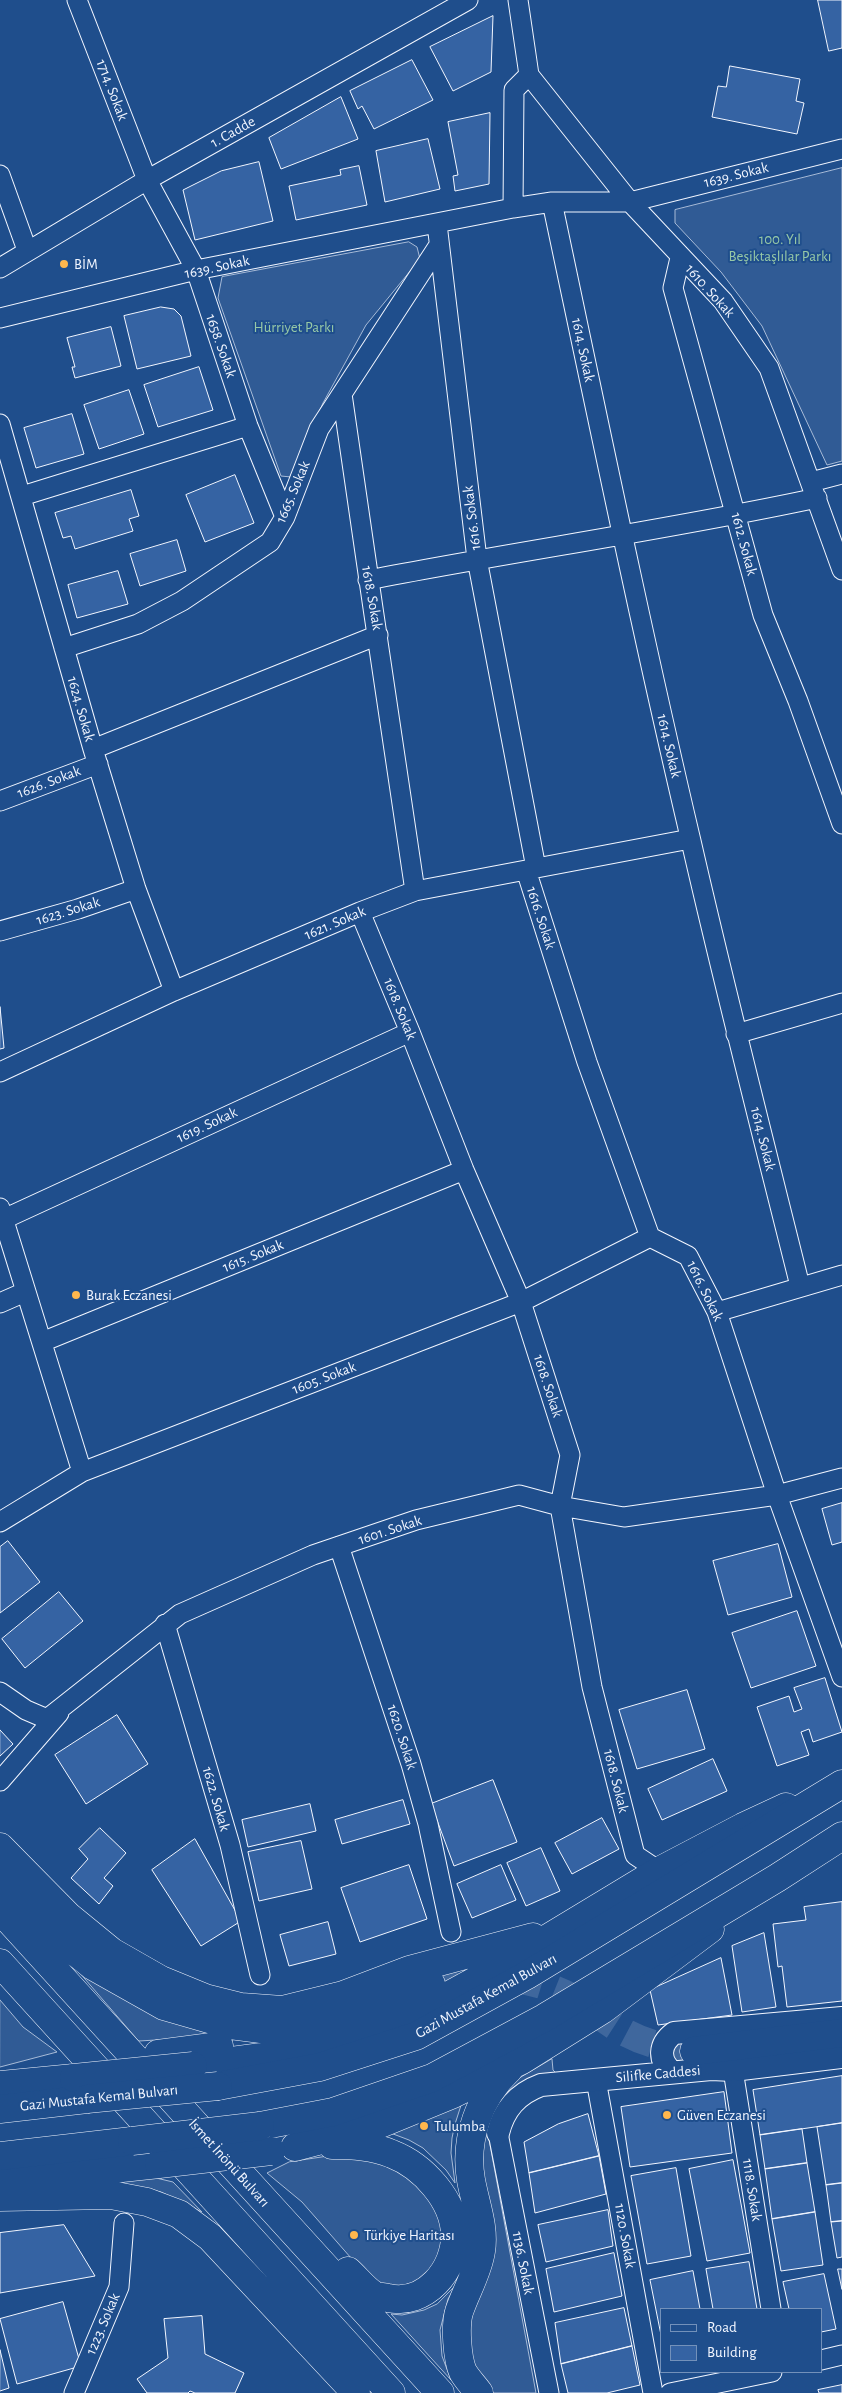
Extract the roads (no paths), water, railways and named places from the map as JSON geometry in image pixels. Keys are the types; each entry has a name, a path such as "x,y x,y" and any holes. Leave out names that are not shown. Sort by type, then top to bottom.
{"main road":[{"path":"0,2085 30,2081 76,2081 300,2052 413,2015 497,1969 558,1930 659,1871 743,1827 842,1783"},
{"name":"Gazi Mustafa Kemal Bulvarı","path":"0,2109 76,2081 218,2086 320,2067 416,2036 527,1975 842,1783"},
{"path":"0,2156 260,2126 333,2112 432,2078 544,2018 777,1878 842,1836"},
{"path":"0,1847 68,1916 112,1952 162,1980 205,1998 241,2007 282,2010 299,2006 343,1995 409,1970 558,1930"},
{"path":"0,1876 57,1937 94,1966 164,2006 230,2025 292,2033"},
{"path":"479,2393 463,2371 457,2335 458,2313 481,2250 480,2217 471,2179 470,2146 478,2114 486,2098 508,2070 602,2010 777,1878"},
{"name":"İsmet İnönü Bulvarı","path":"0,1910 440,2393"},
{"path":"0,1963 391,2393"},
{"path":"76,2081 158,2054 254,2041 348,2018 431,1984"},
{"path":"0,1986 24,2005 48,2015"},
{"path":"694,2051 842,2033"},
{"path":"283,2149 375,2126 453,2094 522,2060"},
{"path":"0,2182 283,2149 355,2145 393,2154 410,2163 439,2192 451,2212 455,2234 452,2257 441,2276 428,2290 416,2298 400,2300 374,2295 295,2222 272,2209"},
{"path":"0,2197 112,2195 147,2202 179,2214 210,2237 356,2393"}],"street":[{"name":"1714. Sokak","path":"77,0 147,180"},
{"name":"1. Cadde","path":"0,268 27,250 147,180 468,0"},
{"path":"513,208 514,90 529,75 518,0"},
{"name":"1610. Sokak","path":"529,75 630,202 680,258 723,301 769,368 842,570"},
{"name":"1639. Sokak","path":"0,318 196,270 513,208 552,202 630,202 842,149"},
{"path":"0,174 27,250"},
{"name":"1658. Sokak","path":"147,180 196,270 248,426 285,517"},
{"name":"1614. Sokak","path":"552,202 621,534 690,839 736,1034 800,1286"},
{"name":"1616. Sokak","path":"437,224 477,559 531,869 587,1062 650,1237 688,1256 717,1312 777,1496 842,1677"},
{"name":"1665. Sokak","path":"64,648 138,624 182,601 270,542 285,517 319,429 439,245"},
{"name":"1612. Sokak","path":"680,258 674,288 763,615 798,701 842,824"},
{"name":"1618. Sokak","path":"342,394 415,891"},
{"name":"1624. Sokak","path":"0,424 95,756 136,890 174,991"},
{"path":"22,496 248,426"},
{"path":"368,580 477,559 737,515 814,490 842,474"},
{"name":"1626. Sokak","path":"0,800 95,756 378,635"},
{"name":"1621. Sokak","path":"0,1072 174,991 360,912 415,891 690,839"},
{"name":"1623. Sokak","path":"0,931 136,890"},
{"name":"1618. Sokak","path":"360,912 410,1032 464,1170 521,1302 570,1455 560,1506 592,1687 635,1855 659,1871"},
{"path":"736,1034 842,1003"},
{"name":"1619. Sokak","path":"2,1213 410,1032"},
{"name":"1615. Sokak","path":"42,1342 464,1170"},
{"path":"2,1213 82,1472"},
{"name":"1605. Sokak","path":"0,1522 82,1472 521,1302 650,1237"},
{"path":"717,1312 842,1275"},
{"path":"0,1303 25,1292"},
{"name":"1601. Sokak","path":"0,1692 26,1710 48,1719 165,1624 180,1614 313,1554 416,1520 519,1495 560,1506 624,1517 777,1496 842,1478"},
{"name":"1620. Sokak","path":"339,1546 411,1764 428,1824 451,1932"},
{"name":"1622. Sokak","path":"165,1624 230,1845 260,1975"},
{"path":"0,1780 68,1703"},
{"path":"672,2072 664,2062 662,2050 668,2037 674,2033 842,2018"},
{"name":"Silifke Caddesi","path":"498,2133 502,2116 510,2105 530,2089 553,2083 711,2069 733,2070 842,2057"},
{"name":"1118. Sokak","path":"733,2070 771,2308"},
{"name":"1120. Sokak","path":"596,2080 653,2393"},
{"name":"1136. Sokak","path":"498,2133 549,2393"},
{"name":"1223. Sokak","path":"74,2393 119,2288 124,2223"},
{"path":"822,2360 842,2355"},
{"path":"670,2393 767,2373"}],"tunnel":[{"path":"431,1984 449,1980 485,1977 503,1977 539,1984 573,1998 629,2035 665,2047 694,2051"}],"place":[{"name":"BİM","path":"64,264"},
{"name":"Burak Eczanesi","path":"76,1295"},
{"name":"Güven Eczanesi","path":"667,2115"},
{"name":"Tulumba","path":"424,2126"},
{"name":"Türkiye Haritası","path":"354,2235"}],"park label":[{"name":"100. Yıl Beşiktaşlılar Parkı","path":"780,248"},
{"name":"Hürriyet Parkı","path":"294,327"}]}
